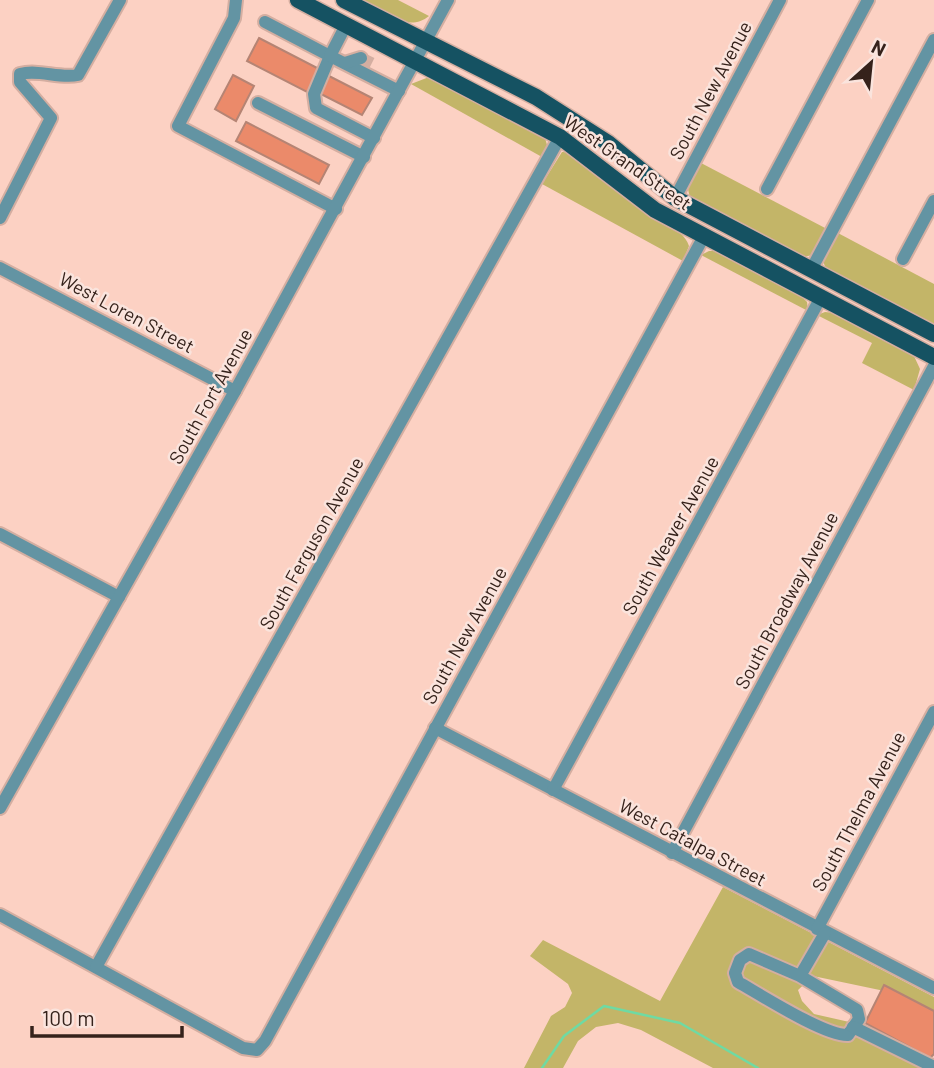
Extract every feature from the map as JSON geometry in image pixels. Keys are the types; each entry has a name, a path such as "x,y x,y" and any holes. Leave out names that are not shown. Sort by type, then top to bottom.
{"main road":[{"name":"West Grand Street","path":"298,0 560,137 655,210 703,238 934,357"},
{"name":"West Grand Street","path":"344,0 537,97 608,143 675,198 934,334"}],"street":[{"path":"0,218 4,202 51,118 20,82 20,74 29,72 65,78 78,75 120,0"},
{"path":"236,0 234,18 178,126 336,209"},
{"name":"South Fort Avenue","path":"0,808 6,784 119,597 336,209 448,0"},
{"name":"South New Avenue","path":"675,198 780,0"},
{"path":"767,189 869,0"},
{"path":"265,22 399,91"},
{"path":"346,25 314,94 316,108 374,138"},
{"path":"811,270 934,40"},
{"path":"345,63 361,58"},
{"path":"375,65 381,82"},
{"path":"258,103 364,157"},
{"name":"South Ferguson Avenue","path":"96,967 560,137"},
{"path":"903,259 934,201"},
{"name":"South New Avenue","path":"96,967 243,1048 257,1050 265,1041 703,238"},
{"name":"West Loren Street","path":"0,268 235,391"},
{"name":"South Weaver Avenue","path":"553,790 820,299"},
{"name":"South Broadway Avenue","path":"672,853 934,366"},
{"path":"0,534 119,597"},
{"name":"South Thelma Avenue","path":"800,976 934,712"},
{"name":"West Catalpa Street","path":"435,728 934,988"},
{"path":"0,915 96,967"},
{"path":"748,954 800,976 857,1010 859,1019 848,1035 839,1035 738,982 735,973 740,960 748,954"},
{"path":"853,1027 934,1066"}],"shaded area":[{"path":"358,0 398,0 429,16 421,21 403,21"},
{"path":"429,77 545,138 547,145 542,157 411,84"},
{"path":"562,152 578,157 633,203 680,233 689,246 683,261 542,184"},
{"path":"701,163 827,229 812,255 804,257 690,198 688,189"},
{"path":"836,232 934,284 934,324 925,322 826,269 823,261"},
{"path":"717,251 800,295 807,302 808,311 701,255"},
{"path":"835,313 914,356 920,369 914,390 862,363 872,343 817,315"},
{"path":"723,887 934,997 934,1017 894,993 813,976 798,990 802,1001 814,1014 898,1033 890,1051 920,1065 919,1068 713,1068 641,1030 618,1023 596,1027 578,1041 563,1068 524,1068 551,1016 565,1007 572,993 568,984 530,956 543,940 660,1001"}],"building":[{"path":"259,38 321,70 309,93 247,61"},
{"path":"233,75 254,86 236,121 215,109"},
{"path":"329,76 372,98 362,115 319,93"},
{"path":"246,122 329,165 319,184 236,141"},
{"path":"884,985 934,1011 934,1054 930,1058 865,1023"}],"waterway":[{"path":"542,1068 564,1036 604,1006 680,1023 758,1068"}],"tunnel":[{"path":"361,58 375,65"}]}
